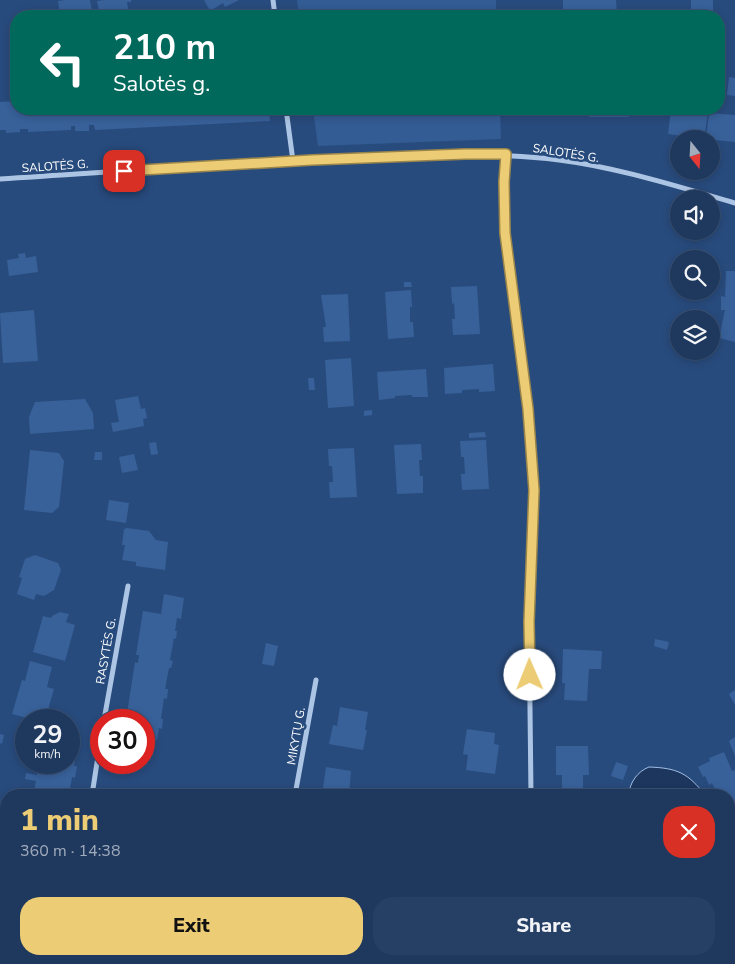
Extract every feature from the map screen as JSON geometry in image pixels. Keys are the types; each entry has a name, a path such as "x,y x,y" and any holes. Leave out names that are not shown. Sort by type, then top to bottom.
{"street":[{"path":"287,115 292,161"},
{"path":"506,154 504,182 505,233 528,409 534,490 529,622 531,789"},
{"name":"SALOTĖS G.","path":"0,179 292,161 506,154 561,160 601,168 660,181 735,203"},
{"name":"RASYTĖS G.","path":"106,709 128,586"},
{"name":"MIKYTŲ G.","path":"296,789 316,680"},
{"path":"93,789 95,774"}],"shaded area":[{"path":"297,0 496,0 496,10 298,10"},
{"path":"314,115 500,115 501,139 318,146"},
{"path":"649,767 675,770 693,781 700,789 630,789 641,771"}],"building":[{"path":"90,0 92,10 59,10 58,1"},
{"path":"131,0 131,2 127,2 128,10 99,10 97,1"},
{"path":"204,0 239,0 225,7 223,3 209,10"},
{"path":"563,0 616,0 617,10 563,10"},
{"path":"691,0 713,0 713,10 691,10"},
{"path":"729,77 735,78 735,96 727,95"},
{"path":"10,101 10,115 270,115 270,121 95,130 94,125 89,125 89,131 75,131 75,126 71,126 71,130 28,132 28,129 20,129 20,132 6,133 6,130 0,130 0,102"},
{"path":"589,115 629,115 629,117 589,117"},
{"path":"670,115 708,115 705,130 670,130 670,134 668,134"},
{"path":"709,115 735,115 735,142 720,140 720,130 707,130"},
{"path":"25,253 26,258 36,256 38,272 9,276 7,260 19,258 18,254"},
{"path":"726,271 735,271 735,342 720,338 725,310 721,310 721,296 725,297"},
{"path":"404,282 411,282 412,287 404,287"},
{"path":"477,286 480,334 453,335 452,319 455,319 451,287"},
{"path":"411,290 412,307 410,307 410,322 413,322 414,337 388,339 385,292"},
{"path":"348,294 350,341 324,342 323,327 326,327 321,295"},
{"path":"34,310 38,361 3,363 0,313"},
{"path":"351,358 354,406 328,408 325,360"},
{"path":"493,364 495,391 479,392 479,389 462,390 462,393 445,394 444,368"},
{"path":"426,369 428,397 412,397 412,395 395,396 395,398 379,400 377,372"},
{"path":"308,378 314,378 315,390 309,390"},
{"path":"138,396 141,409 145,408 147,418 143,419 144,426 113,432 111,423 119,422 115,400"},
{"path":"85,399 93,413 94,429 30,434 29,417 35,402"},
{"path":"372,410 372,415 364,416 364,411"},
{"path":"485,432 486,437 469,438 469,433"},
{"path":"486,440 489,489 462,490 461,474 465,474 464,457 461,457 460,441"},
{"path":"156,442 158,454 151,455 149,443"},
{"path":"421,444 422,460 419,460 420,476 423,476 423,493 397,494 394,445"},
{"path":"354,448 357,497 330,498 329,482 333,482 332,466 329,466 328,449"},
{"path":"30,450 59,453 64,461 59,507 52,513 24,510"},
{"path":"95,452 102,452 102,460 94,460"},
{"path":"134,454 138,470 122,473 119,457"},
{"path":"109,500 129,503 126,523 106,520"},
{"path":"124,529 149,531 156,540 168,542 165,570 136,566 136,562 122,560 125,545 122,545"},
{"path":"35,555 58,563 61,570 54,590 44,596 36,594 34,600 17,594 22,578 19,577 25,559"},
{"path":"164,594 184,598 181,619 177,618 176,639 174,638 170,660 173,661 171,668 169,668 165,689 168,689 167,699 164,698 161,719 163,719 162,729 159,728 157,740 155,740 155,709 128,709 135,662 138,663 139,655 136,655 143,611 161,614"},
{"path":"60,612 69,614 66,622 75,625 65,661 33,652 43,616 51,618"},
{"path":"655,639 669,642 667,650 654,646"},
{"path":"266,643 278,646 274,666 262,664"},
{"path":"563,649 602,651 601,669 589,669 587,701 564,700 565,683 562,683"},
{"path":"30,661 52,667 47,687 54,689 48,709 15,709 15,715 12,714 22,680 25,681"},
{"path":"735,690 735,705 729,694"},
{"path":"340,707 368,712 363,750 329,744 333,725 337,726"},
{"path":"467,729 495,733 494,744 499,745 495,774 466,770 468,755 463,754"},
{"path":"0,734 4,735 2,744 0,743"},
{"path":"735,737 735,756 729,741"},
{"path":"556,746 588,746 589,775 583,775 583,789 562,789 562,775 556,775"},
{"path":"724,752 732,771 735,770 735,789 715,789 712,783 709,785 698,767 710,761 709,758"},
{"path":"616,762 628,766 623,780 611,776"},
{"path":"326,767 351,771 350,789 323,789"},
{"path":"26,774 76,774 75,778 72,777 70,789 34,789 36,781 25,779"}],"route":[{"path":"124,171 312,160 506,154 504,182 505,233 528,409 534,490 529,622 530,675"}]}
